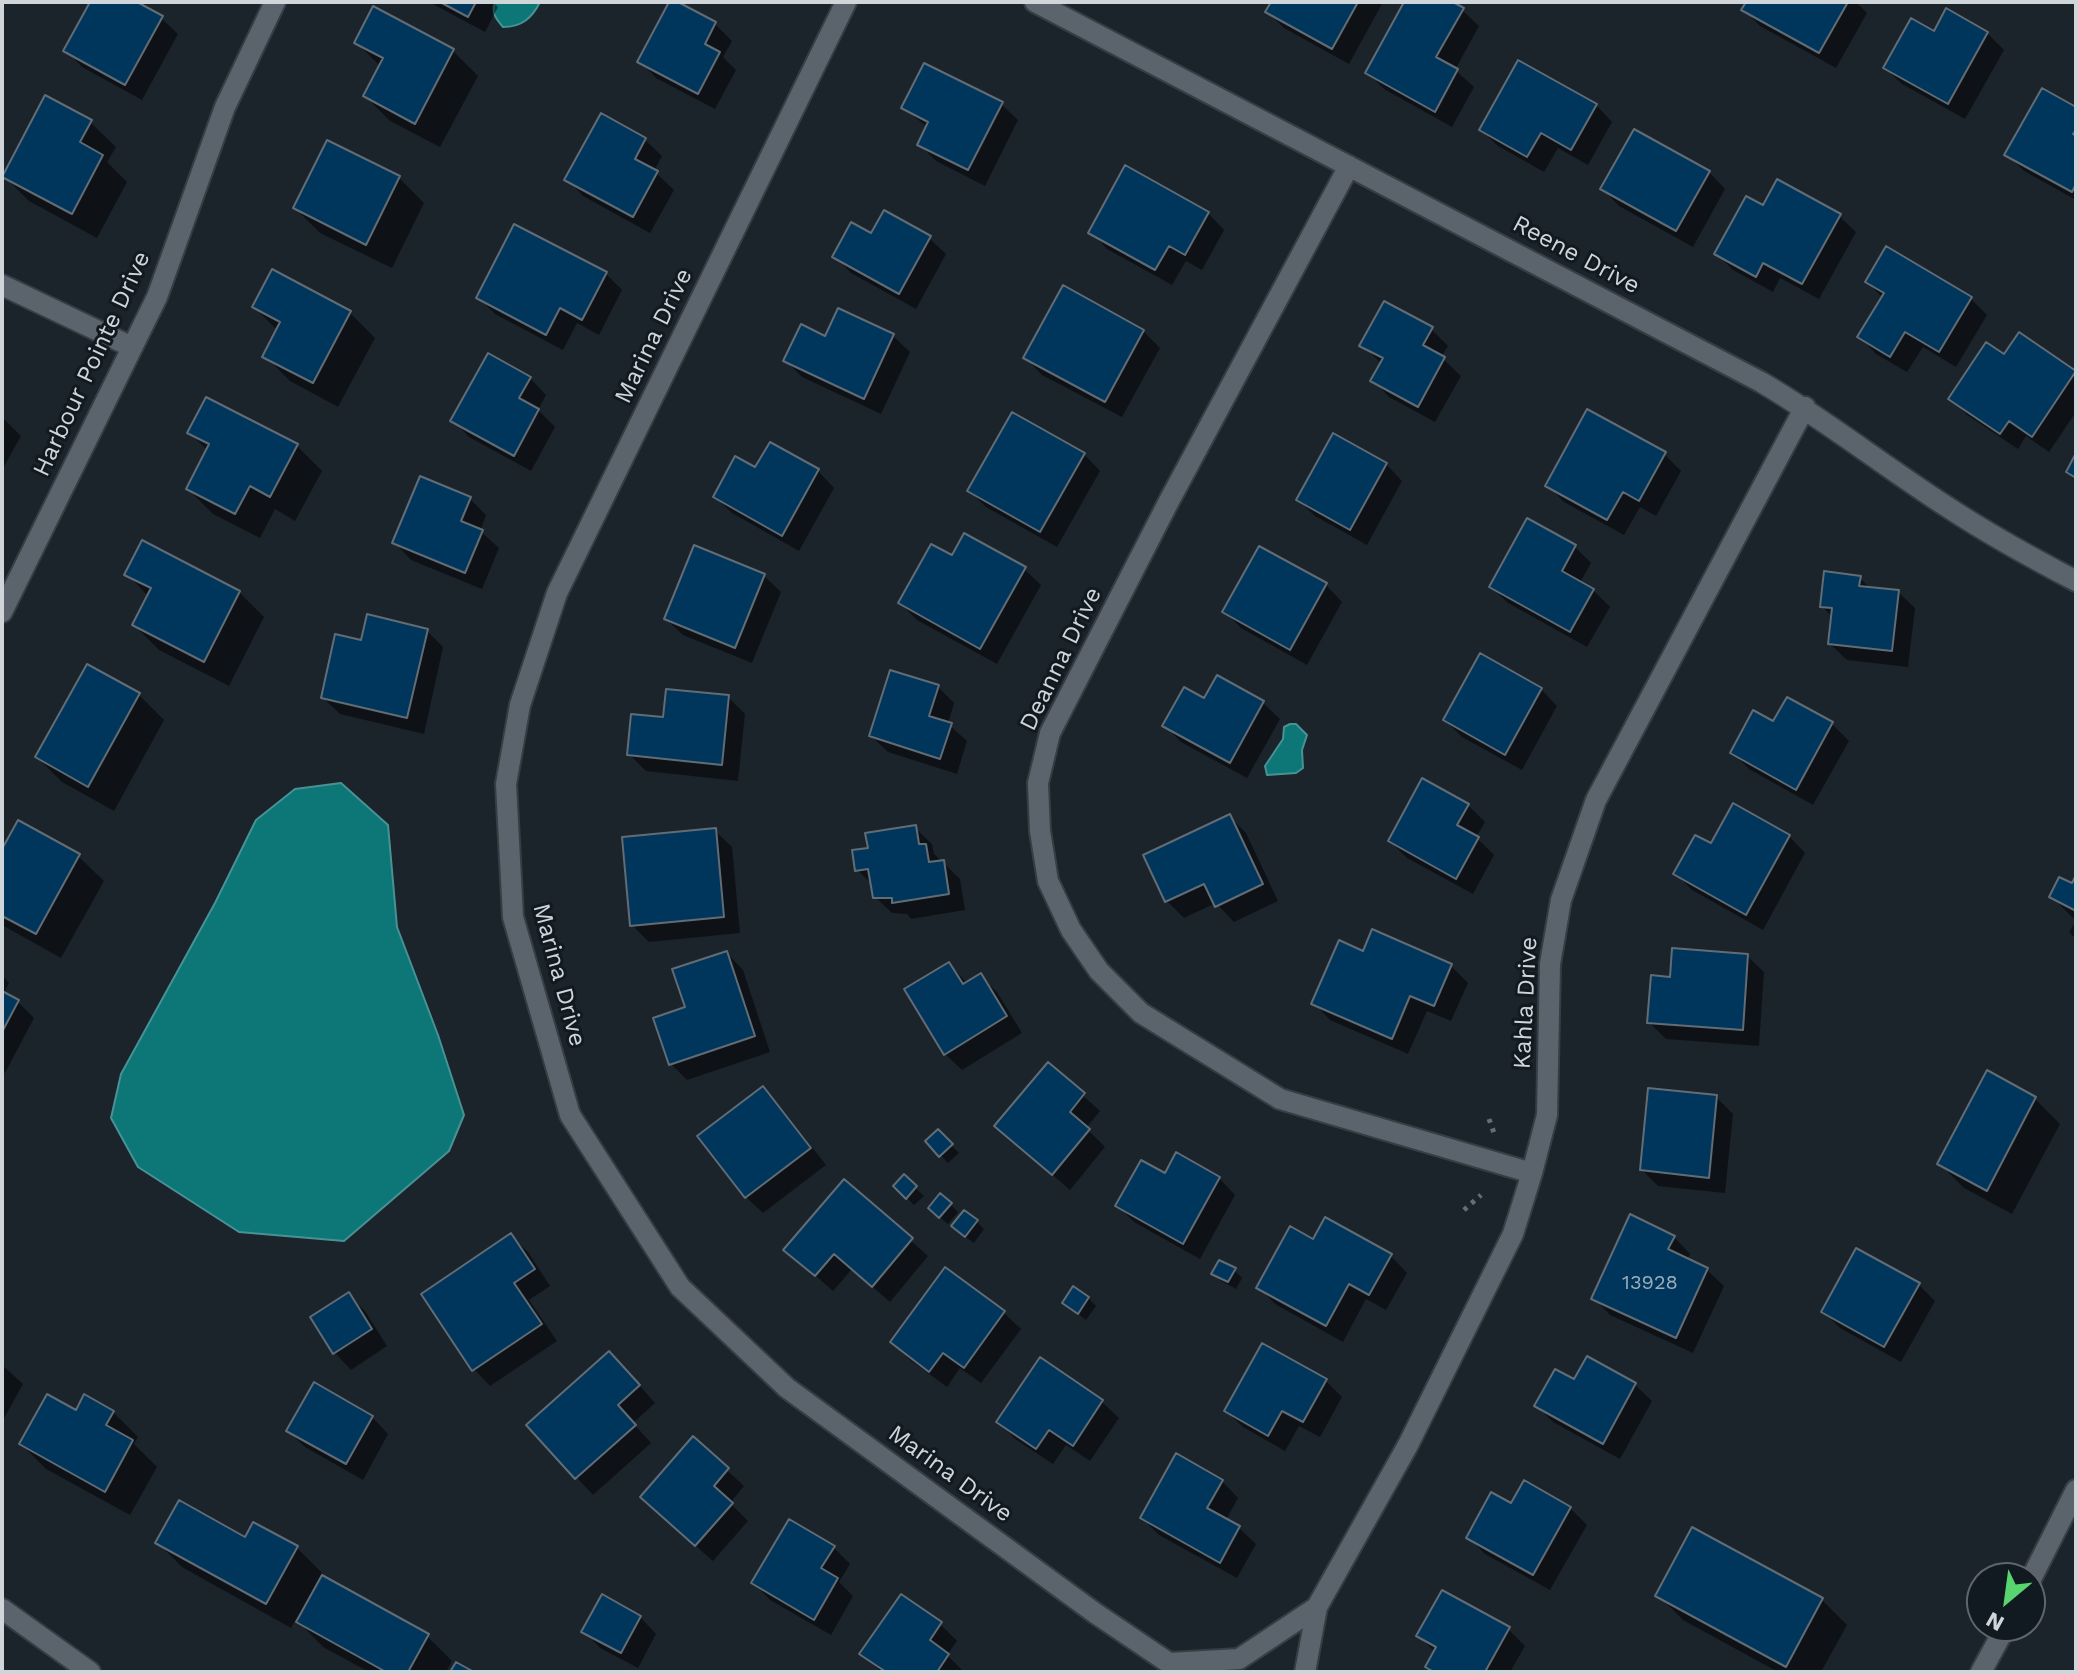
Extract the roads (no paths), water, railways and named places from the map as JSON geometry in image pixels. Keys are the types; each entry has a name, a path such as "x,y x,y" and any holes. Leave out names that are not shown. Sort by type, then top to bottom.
{"street":[{"name":"Harbour Pointe Drive","path":"2,612 157,297 225,107 275,2"},
{"name":"Marina Drive","path":"846,2 557,593 520,705 506,784 513,917 570,1115 680,1287 787,1388 1172,1667 1239,1659"},
{"name":"Reene Drive","path":"1035,2 1734,367 1805,407 1946,506 2013,548 2076,581"},
{"name":"Deanna Drive","path":"1349,166 1154,530 1050,733 1038,783 1040,831 1048,881 1071,930 1099,971 1141,1013 1280,1099 1532,1173"},
{"path":"2,285 132,347"},
{"name":"Kahla Drive","path":"1305,1672 1317,1607 1408,1445 1513,1234 1547,1115 1550,964 1561,900 1596,800 1805,407"},
{"path":"2040,1562 2076,1490"},
{"name":"Kahla Drive","path":"1239,1659 1317,1607"},
{"path":"2,1609 90,1672"},
{"path":"1981,1672 1997,1642"}]}
